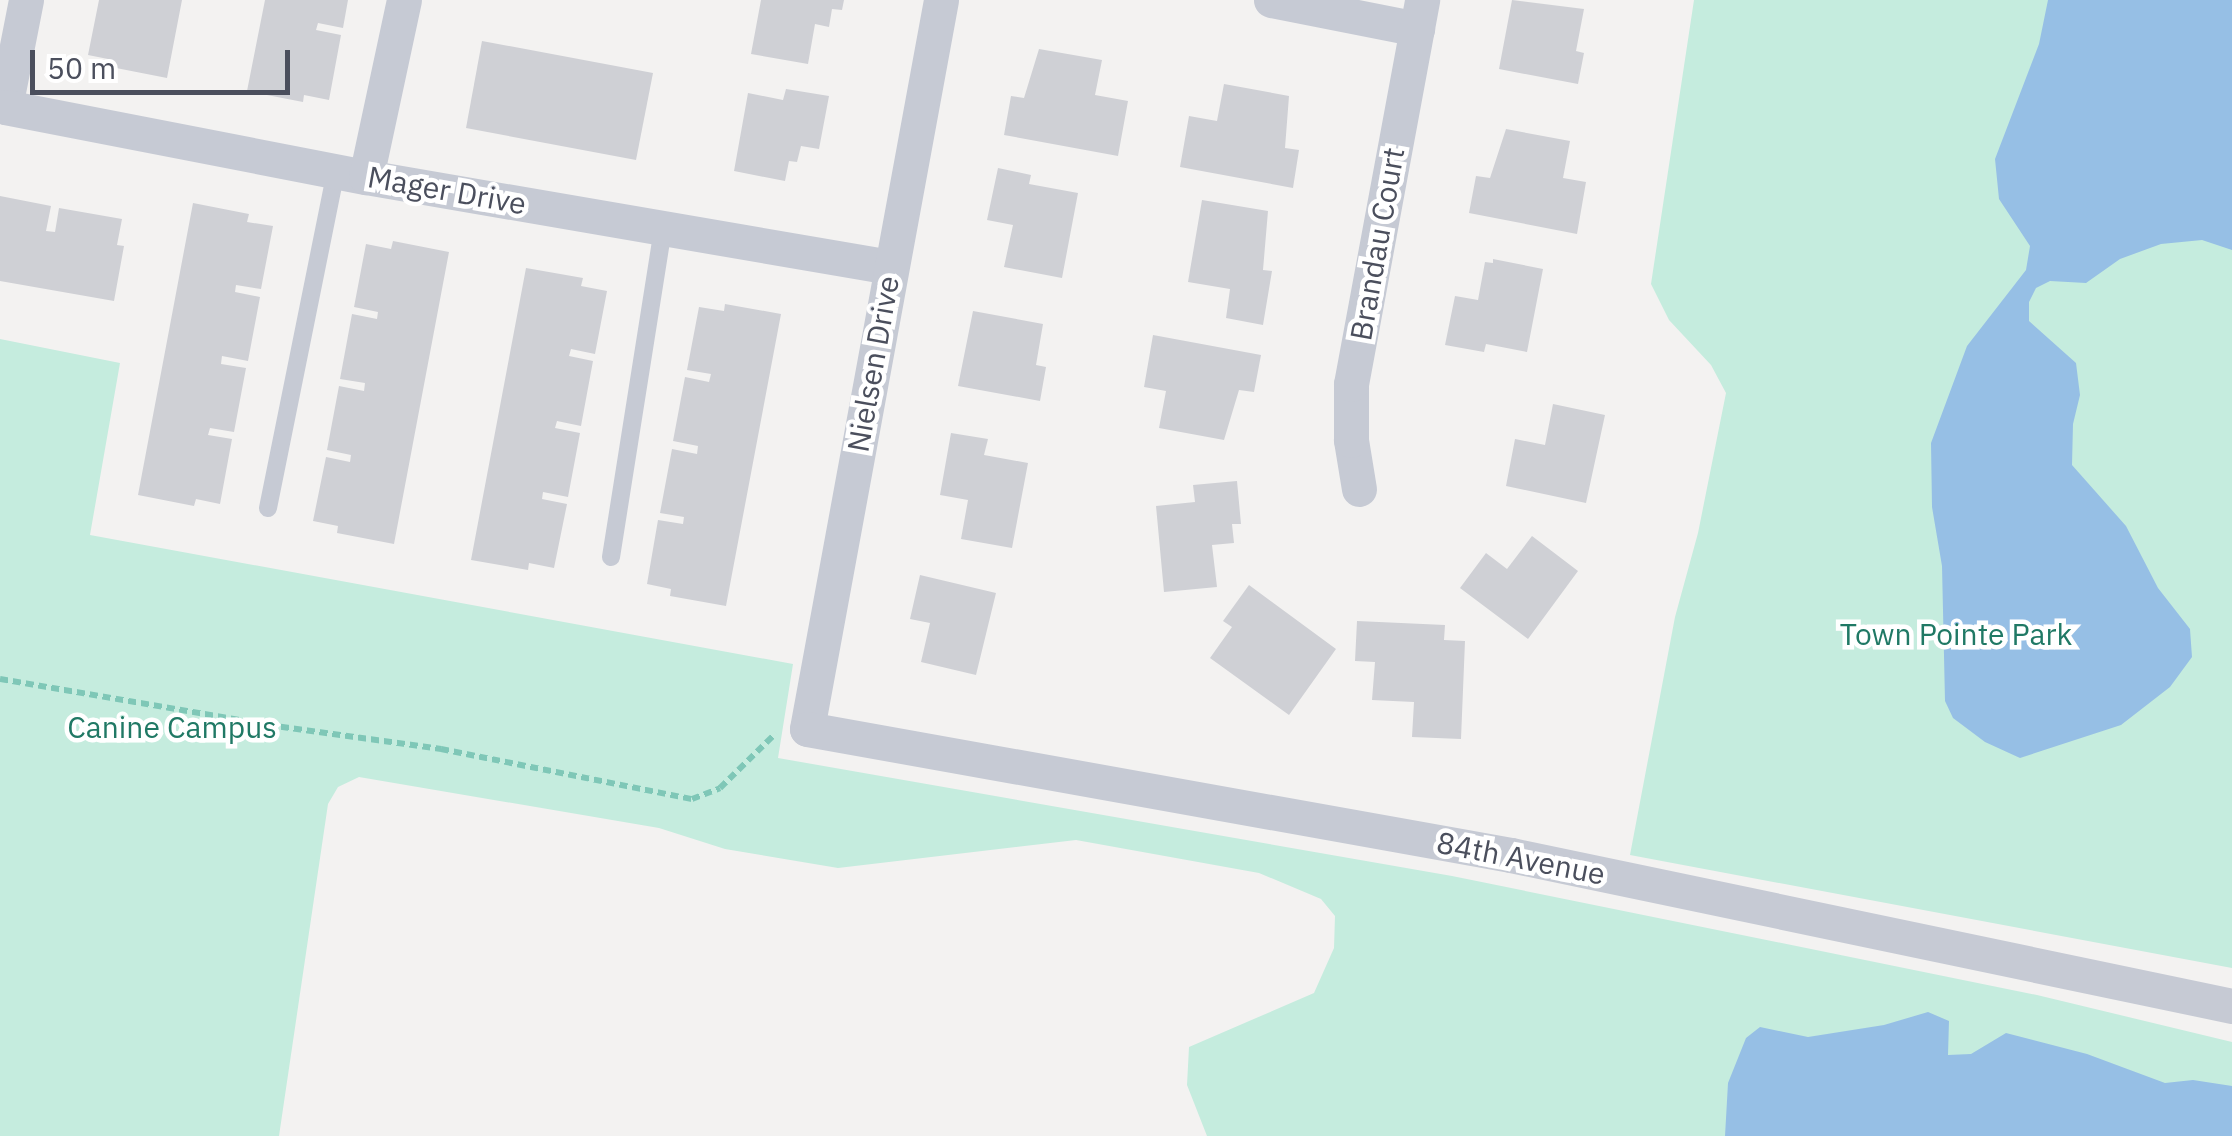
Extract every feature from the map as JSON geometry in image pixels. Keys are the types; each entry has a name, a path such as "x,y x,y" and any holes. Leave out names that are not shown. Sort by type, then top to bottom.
{"street":[{"name":"Mager Drive","path":"26,0 4,106 351,174 890,267"},
{"path":"351,174 404,0"},
{"name":"Nielsen Drive","path":"796,727 941,0"},
{"path":"1271,0 1419,15"},
{"name":"Brandau Court","path":"1359,489 1350,440 1352,384 1419,15"},
{"name":"84th Avenue","path":"796,727 1511,855 2232,1006"}],"lane":[{"path":"268,508 351,174"},
{"path":"610,557 663,228"}],"path":[{"path":"0,679 268,725 441,749 692,799 720,788 796,727"}],"green space":[{"name":"Town Pointe Park","path":"1694,0 2232,0 2232,968 1630,855 1675,617 1698,533 1726,393 1711,365 1669,320 1651,284"},
{"name":"Canine Campus","path":"0,339 120,363 90,535 793,664 778,758 1452,876 2037,995 2232,1042 2232,1136 1207,1136 1187,1085 1189,1047 1314,993 1334,948 1335,916 1321,899 1259,873 1076,840 838,868 725,849 659,828 359,777 338,787 328,804 279,1136 0,1136"}],"water":[{"path":"2048,0 2232,0 2232,250 2202,240 2161,244 2120,259 2086,283 2050,281 2036,288 2029,302 2029,321 2076,363 2080,395 2073,424 2072,465 2126,526 2158,588 2190,629 2192,657 2170,687 2121,725 2020,758 1985,742 1953,718 1945,701 1942,566 1932,507 1931,443 1967,346 2026,270 2030,246 1999,199 1995,159 2039,44"},
{"path":"1928,1012 1949,1021 1948,1055 1971,1054 2006,1033 2087,1054 2165,1083 2193,1080 2232,1086 2232,1136 1725,1136 1728,1083 1746,1038 1760,1027 1808,1037 1884,1025"}],"building":[{"path":"99,0 182,0 167,78 111,67 113,60 88,55"},
{"path":"265,0 348,0 343,28 318,23 316,30 341,35 329,100 304,95 303,102 247,91"},
{"path":"761,0 844,0 842,10 832,9 829,27 815,24 808,64 751,54"},
{"path":"1512,0 1584,9 1576,51 1584,53 1578,84 1499,69"},
{"path":"482,41 653,73 636,160 466,128"},
{"path":"1039,49 1102,60 1095,95 1128,101 1118,156 1004,135 1011,96 1024,98"},
{"path":"1224,84 1289,96 1285,148 1299,150 1293,188 1180,167 1189,116 1217,121"},
{"path":"786,89 829,96 819,149 801,146 797,162 789,161 785,181 734,171 748,93 783,100"},
{"path":"1506,129 1570,141 1563,178 1586,182 1577,234 1469,213 1476,176 1490,178"},
{"path":"998,168 1031,175 1029,184 1078,193 1062,278 1004,267 1013,225 987,220"},
{"path":"0,196 51,206 46,231 55,232 59,208 122,219 117,245 124,246 114,301 0,281"},
{"path":"1202,200 1268,211 1263,270 1272,271 1263,325 1226,318 1230,289 1188,282"},
{"path":"193,203 249,214 247,222 273,226 261,289 236,285 235,292 260,297 248,361 222,356 221,364 246,368 234,432 210,428 208,435 232,439 220,504 196,499 194,506 138,495"},
{"path":"393,241 449,252 394,544 337,533 338,526 313,521 326,457 350,462 351,455 327,450 339,386 364,391 365,383 340,379 352,314 377,319 378,312 354,307 366,244 391,249"},
{"path":"1493,259 1543,269 1527,352 1486,344 1484,352 1445,345 1455,296 1478,300 1485,262 1493,263"},
{"path":"526,268 583,278 581,286 607,291 595,354 571,349 569,356 593,361 581,426 557,421 555,428 580,433 568,497 543,492 542,499 567,504 554,568 529,563 528,570 471,560"},
{"path":"725,304 781,314 726,606 670,596 671,589 647,584 658,520 683,524 684,517 660,513 672,449 697,454 698,446 673,441 685,377 709,382 711,374 687,370 699,307 724,311"},
{"path":"973,311 1043,324 1036,365 1046,367 1040,401 958,386"},
{"path":"1153,335 1261,355 1254,392 1239,390 1224,440 1159,428 1166,391 1144,387"},
{"path":"1553,404 1605,415 1586,503 1506,486 1515,439 1545,445"},
{"path":"951,433 988,439 984,455 1028,463 1012,548 961,539 968,500 940,495"},
{"path":"1237,481 1241,524 1232,524 1234,543 1212,545 1217,587 1164,592 1156,506 1195,502 1193,485"},
{"path":"1532,536 1578,571 1528,639 1460,588 1486,553 1507,569"},
{"path":"920,575 996,593 976,675 921,662 930,623 910,619"},
{"path":"1249,585 1336,649 1289,715 1210,658 1232,627 1223,621"},
{"path":"1357,621 1445,625 1444,640 1465,641 1461,739 1412,737 1414,702 1372,700 1375,662 1355,661"}]}
